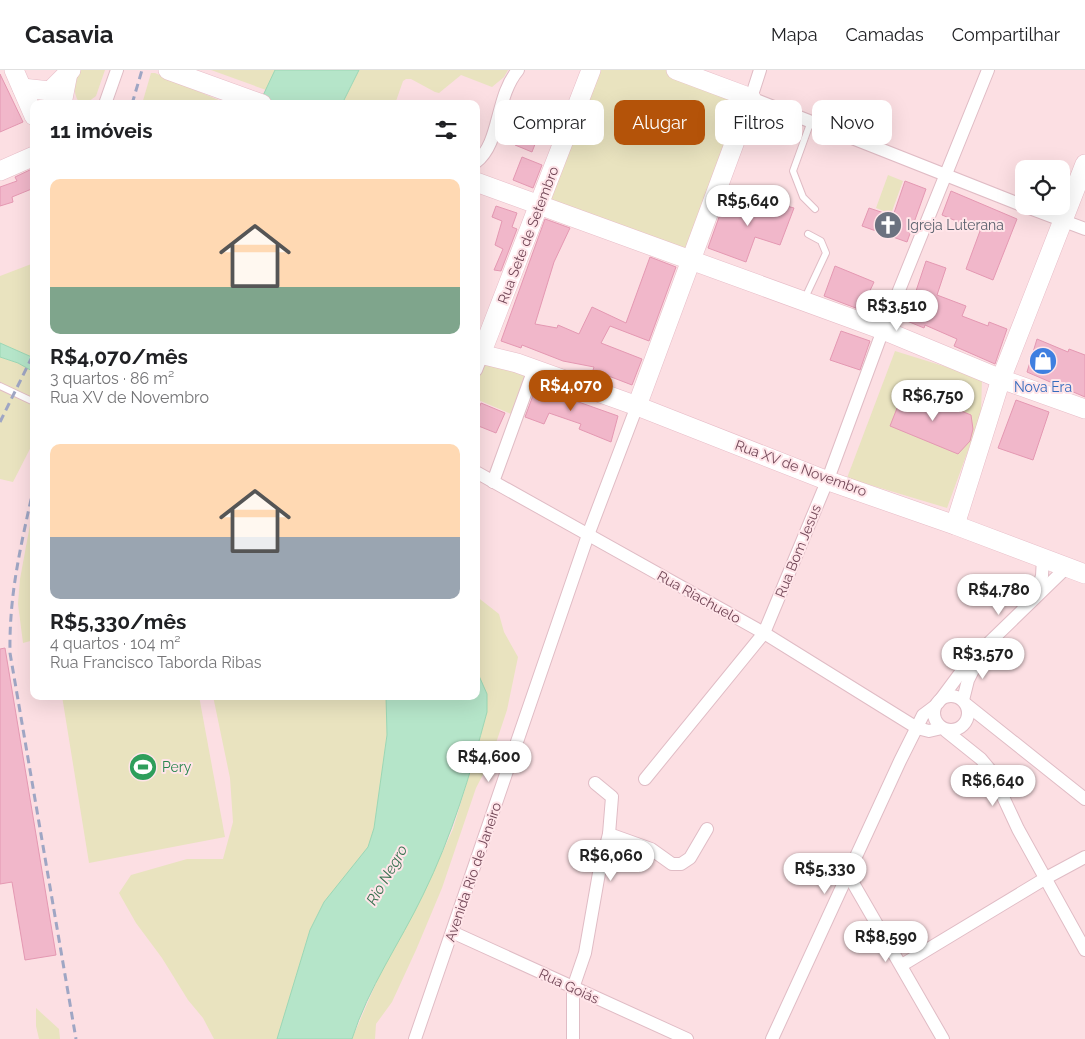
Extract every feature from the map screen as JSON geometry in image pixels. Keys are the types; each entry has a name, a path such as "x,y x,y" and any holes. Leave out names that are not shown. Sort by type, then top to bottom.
{"main road":[{"path":"14,70 30,107"},
{"path":"168,70 251,100"},
{"name":"Rua Sete de Setembro","path":"480,351 539,206 591,70"},
{"path":"637,406 751,98 676,70"},
{"path":"22,88 50,91 69,71"},
{"path":"64,100 69,71"},
{"path":"0,171 30,158"},
{"path":"955,525 1001,379 1085,164"},
{"path":"480,184 883,330 1001,379 1085,409"},
{"name":"Rua XV de Novembro","path":"480,353 525,366 637,406 1085,574"}],"street":[{"path":"106,100 117,70"},
{"path":"480,159 486,155 503,93 518,70"},
{"path":"760,70 751,98 1015,203"},
{"name":"Rua Bom Jesus","path":"645,779 764,633 828,479 883,330 988,70"},
{"path":"1047,215 1085,230"},
{"path":"493,482 525,366"},
{"name":"Avenida Rio de Janeiro","path":"415,1039 588,535 637,406"},
{"name":"Rua Riachuelo","path":"480,474 934,729 981,758 991,771 1018,829 1085,950"},
{"path":"1033,602 1042,576 1043,558"},
{"path":"934,729 936,705 960,673 1067,567"},
{"path":"772,1039 849,876 900,761 934,729 964,726 969,716 965,702 968,680 984,650"},
{"path":"934,729 923,715 946,696 958,696 1085,799"},
{"path":"573,1039 574,988 585,952 598,873 609,834 612,797 595,784"},
{"path":"609,834 651,850 672,864 682,864 690,858 707,830"},
{"path":"902,965 1046,878 1085,857"},
{"path":"849,876 943,1039"},
{"name":"Rua Goiás","path":"452,932 687,1039"}],"lane":[{"path":"811,122 793,171 803,197 815,209"},
{"path":"804,302 826,253 821,241 808,234"},
{"path":"0,386 30,400"}],"shaded area":[{"path":"78,70 105,70 96,96 91,100 78,100 75,95 75,82"},
{"path":"211,70 275,70 266,90"},
{"path":"359,70 508,70 504,77 492,87 461,75 439,93 411,79 406,79 403,81 396,100 344,100"},
{"path":"593,70 670,70 751,100 715,100 715,145 734,145 691,259 540,206 564,145 604,145 604,100 581,100"},
{"path":"151,73 155,73 219,100 143,100"},
{"path":"888,175 903,181 891,214 876,208"},
{"path":"30,265 30,356 0,343 0,276"},
{"path":"895,351 982,378 981,415 947,508 847,478"},
{"path":"0,357 18,363 30,370 30,449 13,482 0,479"},
{"path":"486,359 526,374 511,414 480,401 480,373"},
{"path":"30,525 30,641 23,643 18,604 20,579"},
{"path":"480,599 499,614 504,632 518,657 507,710 490,761 476,788 442,888 392,1002 376,1024 375,1039 352,1039 383,967 422,897 453,829 487,712 487,694 480,678"},
{"name":"Pery","path":"63,700 200,700 225,837 89,863"},
{"path":"214,700 386,700 387,735 374,828 368,847 324,902 310,930 277,1039 214,1039 203,1018 188,1000 162,958 136,923 119,893 131,875 187,859 223,859 233,822 230,778"},
{"path":"36,1008 59,1029 60,1039 39,1039 36,1026"}],"water":[{"path":"275,70 359,70 344,100 261,100"},
{"path":"0,343 30,356 30,370 18,363 0,357"},
{"name":"Rio Negro","path":"480,678 487,694 487,712 460,805 433,873 414,913 375,984 352,1039 277,1039 310,930 324,902 368,847 374,828 387,735 386,700 480,700"}],"building":[{"path":"0,74 23,122 0,132"},
{"path":"515,145 535,145 532,152"},
{"path":"522,157 542,165 533,188 513,180"},
{"path":"30,170 30,190 12,197 13,202 0,206 0,187 17,181 15,177"},
{"path":"905,181 926,189 907,242 862,226 869,208 893,216"},
{"path":"951,191 1017,219 993,280 966,269 980,231 942,215"},
{"path":"727,195 766,210 768,201 794,208 780,245 755,237 746,262 708,248"},
{"path":"496,206 517,213 512,227 517,229 501,271 494,270 503,249 495,245 502,221 492,217"},
{"path":"545,219 570,228 554,262 535,324 557,328 558,325 579,334 592,307 626,323 650,257 676,267 649,341 610,326 601,343 642,359 632,385 593,370 594,367 563,361 522,345 521,348 501,341"},
{"path":"926,261 946,268 937,295 966,306 962,316 988,326 989,322 1007,329 995,364 954,346 957,339 925,325 924,328 907,321 916,298 914,297"},
{"path":"835,266 874,282 861,310 824,296"},
{"path":"841,331 870,341 860,370 830,360"},
{"path":"1037,339 1068,352 1069,349 1085,355 1085,397 1027,372"},
{"path":"538,382 558,390 556,394 618,416 611,442 579,429 581,424 549,413 544,424 525,417"},
{"path":"905,388 971,415 973,429 970,441 958,454 890,426"},
{"path":"1016,400 1049,412 1033,460 998,448"},
{"path":"481,403 505,413 496,433 480,427"},
{"path":"5,648 56,955 25,960 12,882 0,884 0,649"}],"railway":[{"path":"133,100 142,70"},
{"path":"0,422 30,361"},
{"path":"30,504 20,549 14,589 10,653 76,1039"}],"place":[{"name":"Igreja Luterana","path":"888,225"},
{"name":"Nova Era","path":"1043,361"},
{"name":"Pery","path":"143,767"}]}
